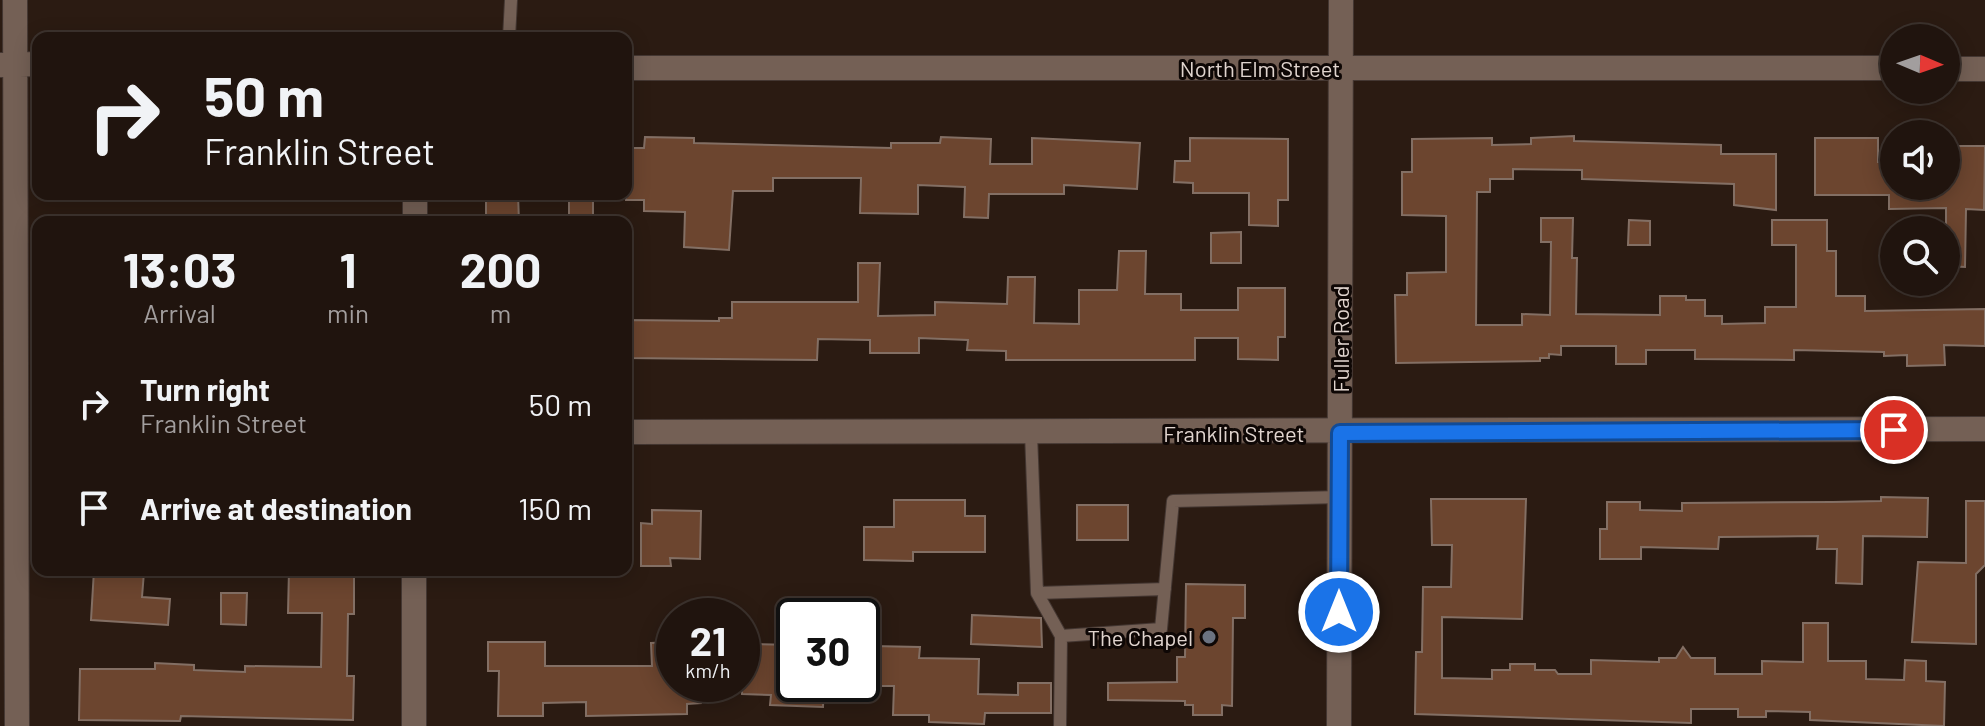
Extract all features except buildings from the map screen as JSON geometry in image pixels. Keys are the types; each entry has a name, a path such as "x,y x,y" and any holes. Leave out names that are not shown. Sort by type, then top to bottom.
{"street":[{"path":"15,0 17,726"},
{"name":"Fuller Road","path":"1339,726 1341,0"},
{"name":"North Elm Street","path":"632,68 1880,68"},
{"path":"1960,69 1985,69"},
{"name":"Franklin Street","path":"632,432 1340,433 1985,429"},
{"path":"414,576 414,726"}],"lane":[{"path":"509,32 511,0"},
{"path":"1031,433 1037,593 1061,636 1060,726"},
{"path":"1061,636 1161,629 1173,501 1340,497"},
{"path":"1037,593 1165,589"}],"place":[{"name":"The Chapel","path":"1209,637"}],"route":[{"path":"1339,612 1340,433 1894,430"}]}
